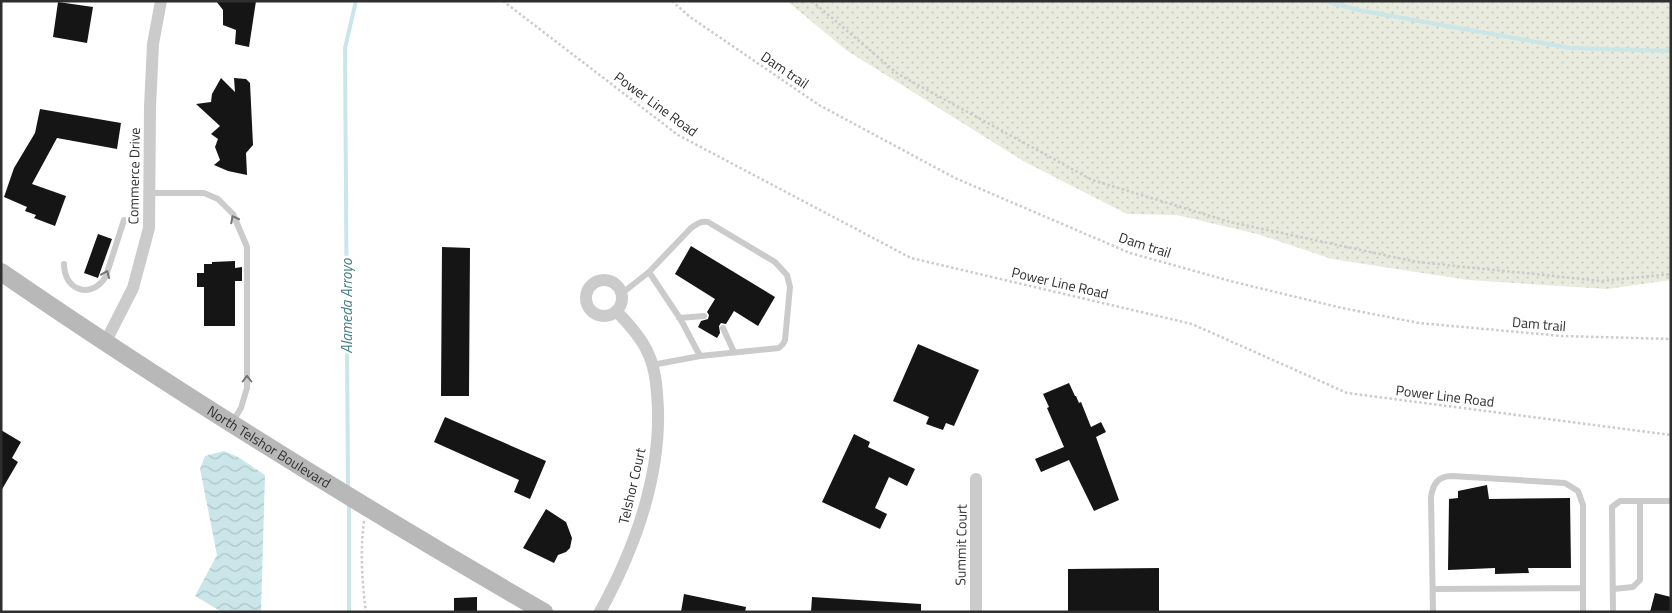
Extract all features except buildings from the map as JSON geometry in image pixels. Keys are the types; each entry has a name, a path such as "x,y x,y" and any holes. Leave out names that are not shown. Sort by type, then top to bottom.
{"main road":[{"name":"North Telshor Boulevard","path":"1,272 105,343 232,424 325,482 544,612"}],"street":[{"name":"Commerce Drive","path":"105,343 133,288 149,228 150,107 153,44 162,1"},
{"path":"608,280 617,286 621,294 621,303 616,311 604,316 593,312 586,301 588,290 596,282 608,280"},
{"name":"Telshor Court","path":"600,612 631,548 645,507 654,466 658,422 657,386 648,353 628,323 616,311"},
{"name":"Summit Court","path":"976,479 976,612"}],"lane":[{"path":"150,193 204,193 218,199 232,214 247,247 247,388 232,424"},
{"path":"64,264 64,272 67,279 80,289 95,288 102,284 124,220"},
{"path":"621,294 649,272 691,228 704,221 776,262 787,275 790,287 783,344 779,348 700,356 652,366"},
{"path":"649,272 679,318 700,356"},
{"path":"679,318 704,316"},
{"path":"723,328 734,352"},
{"path":"1433,612 1431,497 1433,487 1438,480 1442,477 1452,476 1565,483 1574,488 1580,495 1583,505 1583,612"},
{"path":"1613,612 1612,506 1620,501 1671,501"},
{"path":"1613,589 1633,587 1640,580 1640,501"},
{"path":"1433,589 1583,588"}],"path":[{"name":"Power Line Road","path":"503,1 678,136 911,258 1192,324 1347,393 1671,435"},
{"name":"Dam trail","path":"672,1 690,17 820,105 955,178 1130,253 1342,308 1419,322 1562,336 1671,339"},
{"path":"812,1 898,74 1092,180 1230,222 1417,262 1602,281 1671,274"},
{"path":"366,506 362,538 362,583 366,612"}],"shaded area":[{"path":"787,1 1671,1 1671,280 1607,289 1468,280 1332,259 1257,234 1177,215 1127,214 1023,161 846,50"}],"water":[{"path":"224,451 238,457 265,475 261,612 222,612 195,596 217,555 200,469 205,456"}],"waterway":[{"name":"Alameda Arroyo","path":"348,490 345,48 356,1"},
{"path":"1325,1 1358,10 1570,48 1671,51"},
{"name":"Alameda Arroyo","path":"349,502 349,612"}]}
